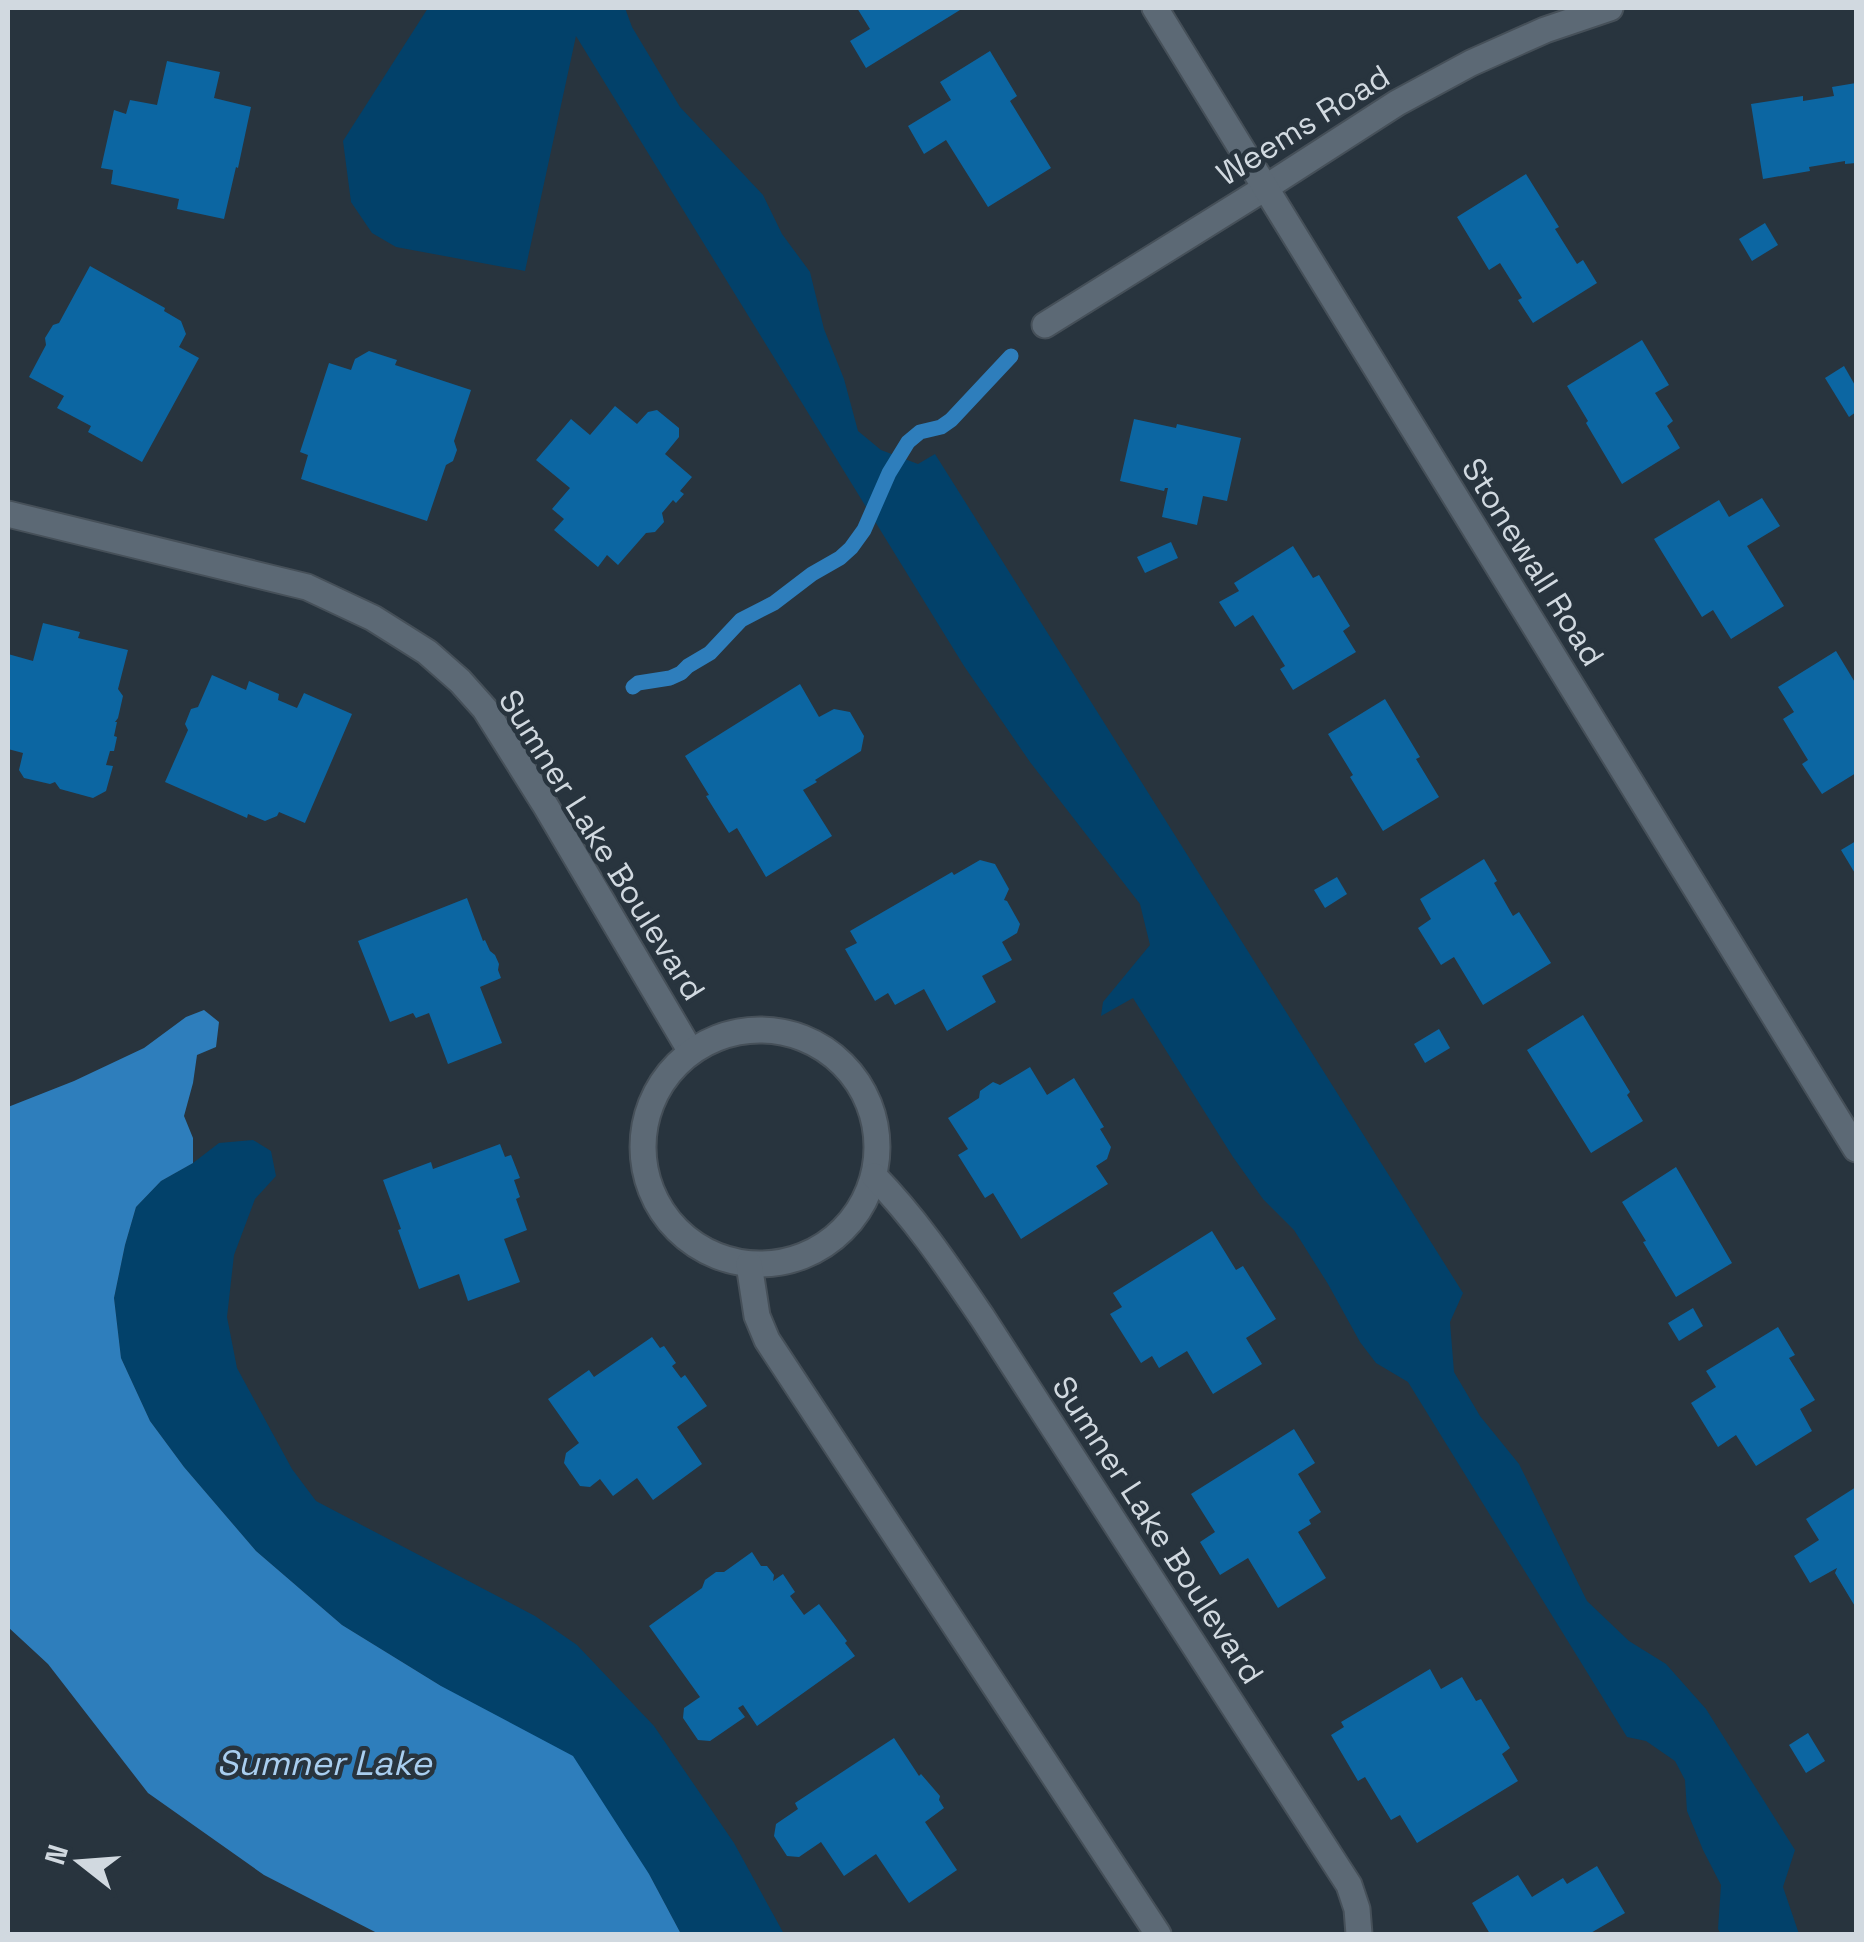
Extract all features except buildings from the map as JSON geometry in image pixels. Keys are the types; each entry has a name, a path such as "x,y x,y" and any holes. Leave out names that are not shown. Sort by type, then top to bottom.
{"street":[{"name":"Stonewall Road","path":"1154,8 1856,1150"},
{"name":"Weems Road","path":"1044,325 1397,102 1545,30 1610,8"},
{"name":"Sumner Lake Boulevard","path":"8,514 307,587 373,618 427,652 485,709 691,1052"},
{"name":"Sumner Lake Boulevard","path":"765,1030 799,1036 830,1052 854,1076 871,1107 878,1141 874,1176 861,1208 838,1235 817,1250 780,1264 749,1264 718,1257 690,1241 667,1218 651,1190 643,1158 645,1126 656,1095 674,1068 691,1052 731,1033 765,1030"},
{"name":"Sumner Lake Boulevard","path":"874,1176 926,1235 982,1317 1349,1886 1357,1909 1359,1934"},
{"path":"749,1264 766,1340 1158,1934"}],"shaded area":[{"path":"428,8 625,8 632,27 680,107 763,195 782,234 810,272 824,329 844,379 858,431 881,450 918,464 935,454 1463,1293 1450,1322 1454,1372 1480,1416 1519,1464 1587,1601 1629,1641 1666,1664 1706,1709 1795,1850 1783,1887 1799,1934 1721,1934 1721,1885 1687,1811 1685,1780 1675,1761 1646,1741 1627,1737 1408,1382 1376,1363 1360,1342 1294,1230 1263,1199 1233,1157 1133,998 1101,1016 1103,1002 1150,945 1140,904 1030,762 964,666 576,36 525,271 396,247 372,233 351,202 343,141"},
{"path":"253,1140 271,1151 276,1176 255,1199 234,1255 227,1317 237,1368 292,1469 316,1501 535,1616 577,1645 654,1726 734,1843 784,1934 681,1934 649,1874 441,1686 342,1625 256,1551 150,1421 121,1358 114,1298 136,1207 161,1181 219,1143"}],"water":[{"name":"Sumner Lake","path":"204,1010 219,1022 216,1047 197,1055 184,1116 193,1138 193,1163 161,1181 136,1207 114,1298 121,1358 150,1421 256,1551 342,1625 441,1686 573,1756 649,1874 681,1934 379,1934 264,1875 148,1793 48,1664 8,1627 8,1107 144,1048 186,1017"}],"waterway":[{"path":"633,687 681,673 710,653 741,620 774,603 840,558 864,530 889,473 908,442 920,432 951,420 1011,356"}]}
